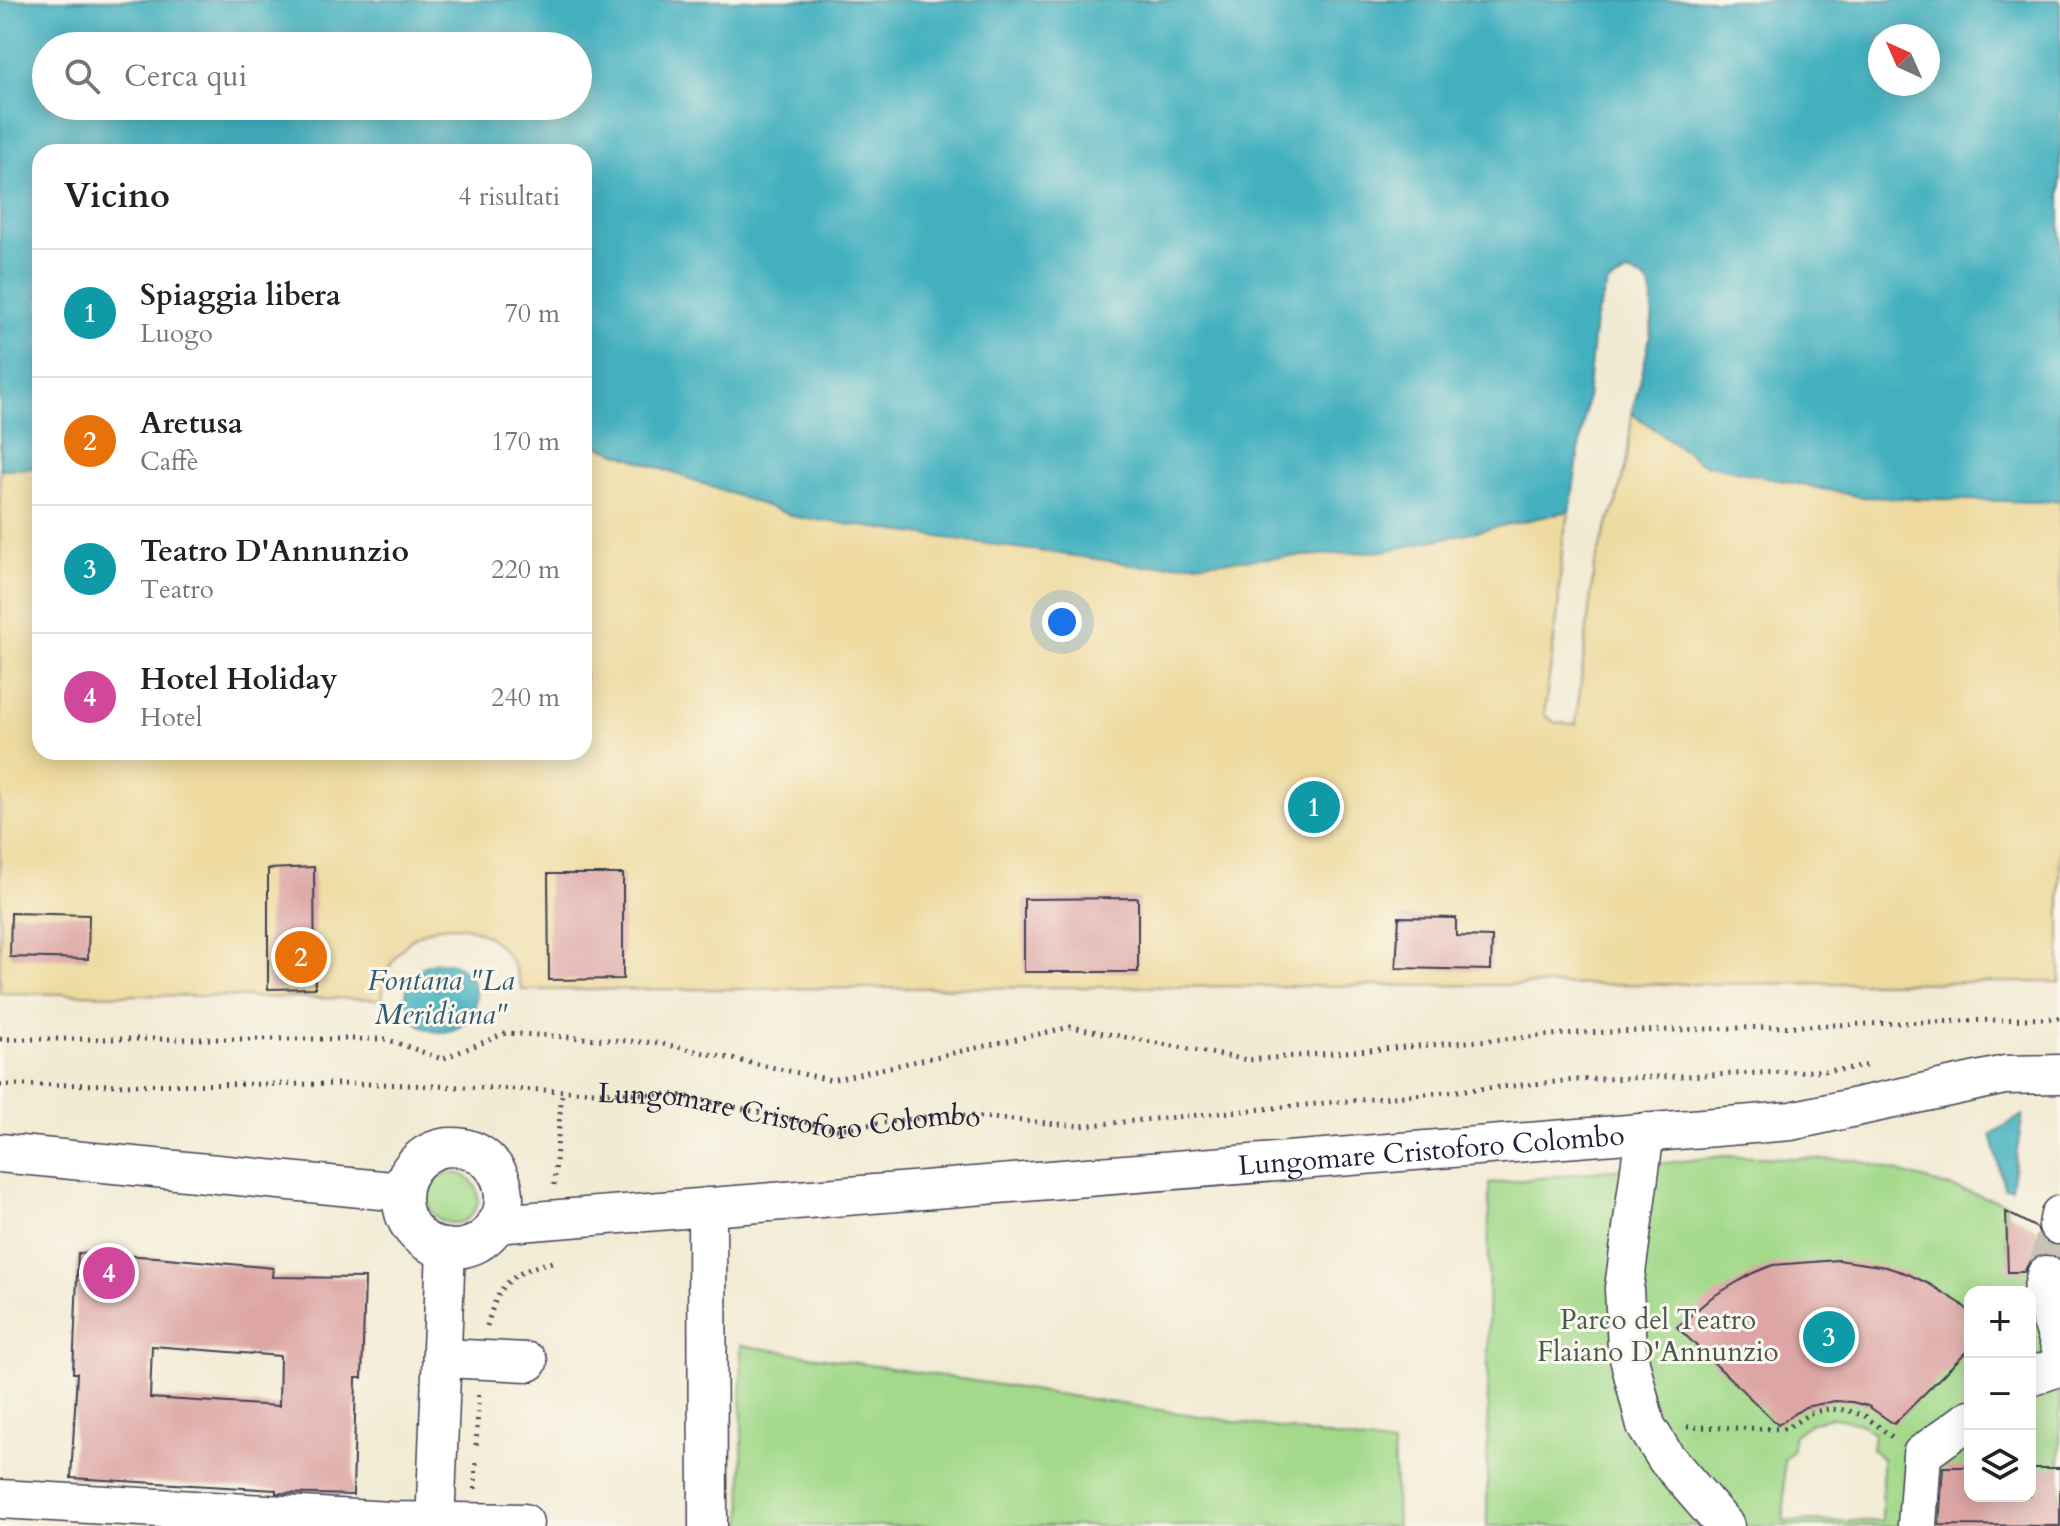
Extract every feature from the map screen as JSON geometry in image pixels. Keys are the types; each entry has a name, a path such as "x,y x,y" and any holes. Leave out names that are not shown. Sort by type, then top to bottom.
{"street":[{"name":"Lungomare Cristoforo Colombo","path":"496,1224 1791,1121 2005,1075 2060,1074"},
{"path":"1645,1132 1624,1288 1627,1350 1646,1426 1666,1458 1725,1526"},
{"path":"448,1147 473,1151 493,1166 502,1182 503,1208 496,1224 480,1241 458,1248 431,1244 413,1229 405,1215 402,1192 411,1168 431,1151 448,1147"},
{"path":"0,1153 402,1192"},
{"path":"707,1207 708,1526"},
{"path":"435,1524 446,1248"},
{"path":"2046,1275 2042,1292 2060,1345"},
{"path":"442,1358 528,1362"},
{"path":"2036,1375 2058,1367 2060,1363"},
{"path":"1917,1526 1922,1454 1964,1423"},
{"path":"0,1499 435,1524 524,1523"}],"path":[{"path":"0,1039 386,1039 442,1059 506,1033 658,1043 831,1080 1071,1027 1248,1060 1576,1033 2060,1018"},
{"name":"Lungomare Cristoforo Colombo","path":"0,1085 381,1084 678,1095 837,1129 949,1114 1079,1126 1576,1080 1839,1070 1883,1063"},
{"path":"553,1193 562,1090"},
{"path":"475,1523 481,1345 494,1299 518,1273 556,1261"},
{"path":"1646,1426 1786,1429 1810,1413 1828,1409 1846,1410 1865,1416 1888,1435 1922,1454"}],"green space":[{"name":"Parco del Teatro Flaiano D'Annunzio","path":"1724,1156 1857,1160 2006,1203 2007,1248 2060,1247 2060,1526 1487,1526 1489,1184","holes":["1830,1417 1859,1423 1874,1433 1872,1449 1882,1459 1882,1521 1784,1521 1784,1460 1793,1450 1793,1436 1809,1424"]},
{"path":"453,1173 471,1180 478,1198 471,1216 453,1223 435,1216 428,1198 435,1180"},
{"path":"741,1345 1393,1446 1397,1526 743,1526"}],"sand":[{"path":"1632,413 1703,464 2037,502 2060,500 2060,982 522,990 511,961 493,940 471,929 447,926 424,932 404,946 389,969 382,999 0,993 0,469 32,468 32,760 592,760 592,444 796,517 1385,551 1570,511 1563,539 1558,610 1544,715 1556,723 1576,724 1594,567 1616,505 1627,459"}],"water":[{"path":"0,0 2060,0 2060,500 1860,497 1703,464 1632,413 1649,344 1653,305 1651,290 1645,280 1627,273 1608,283 1595,320 1570,511 1385,551 1145,566 796,517 592,444 592,144 32,144 32,468 0,469"},
{"name":"Fontana \"La Meridiana\"","path":"441,962 466,972 476,997 466,1022 441,1032 416,1022 406,997 416,972"},
{"path":"2023,1115 2011,1188 2004,1188 1991,1134"}],"building":[{"path":"314,867 315,988 268,989 268,869"},
{"path":"548,874 623,874 623,979 549,980"},
{"path":"1138,898 1138,972 1024,972 1024,899"},
{"path":"11,913 89,915 88,959 10,957"},
{"path":"1399,917 1456,918 1456,936 1492,937 1491,970 1396,968"},
{"path":"2006,1212 2037,1228 2044,1242 2060,1246 2060,1258 2040,1254 2030,1261 2024,1272 2008,1272"},
{"path":"78,1253 273,1268 272,1277 365,1278 362,1378 356,1378 353,1495 276,1493 276,1490 71,1478 77,1373 73,1373","holes":["152,1346 280,1356 279,1406 150,1398"]},
{"path":"1838,1260 1886,1267 1908,1274 1964,1307 1964,1354 1894,1424 1868,1406 1835,1401 1805,1407 1778,1425 1677,1327 1712,1297 1773,1265"},
{"path":"1943,1467 1964,1467 1964,1502 2036,1502 2036,1468 2060,1468 2060,1526 1939,1525"}],"tunnel":[{"path":"2046,1275 2058,1225"}],"place":[{"name":"Spiaggia libera","path":"1314,807"},
{"name":"Aretusa","path":"301,957"},
{"name":"Hotel Holiday","path":"109,1273"},
{"name":"Teatro D'Annunzio","path":"1829,1337"}]}
